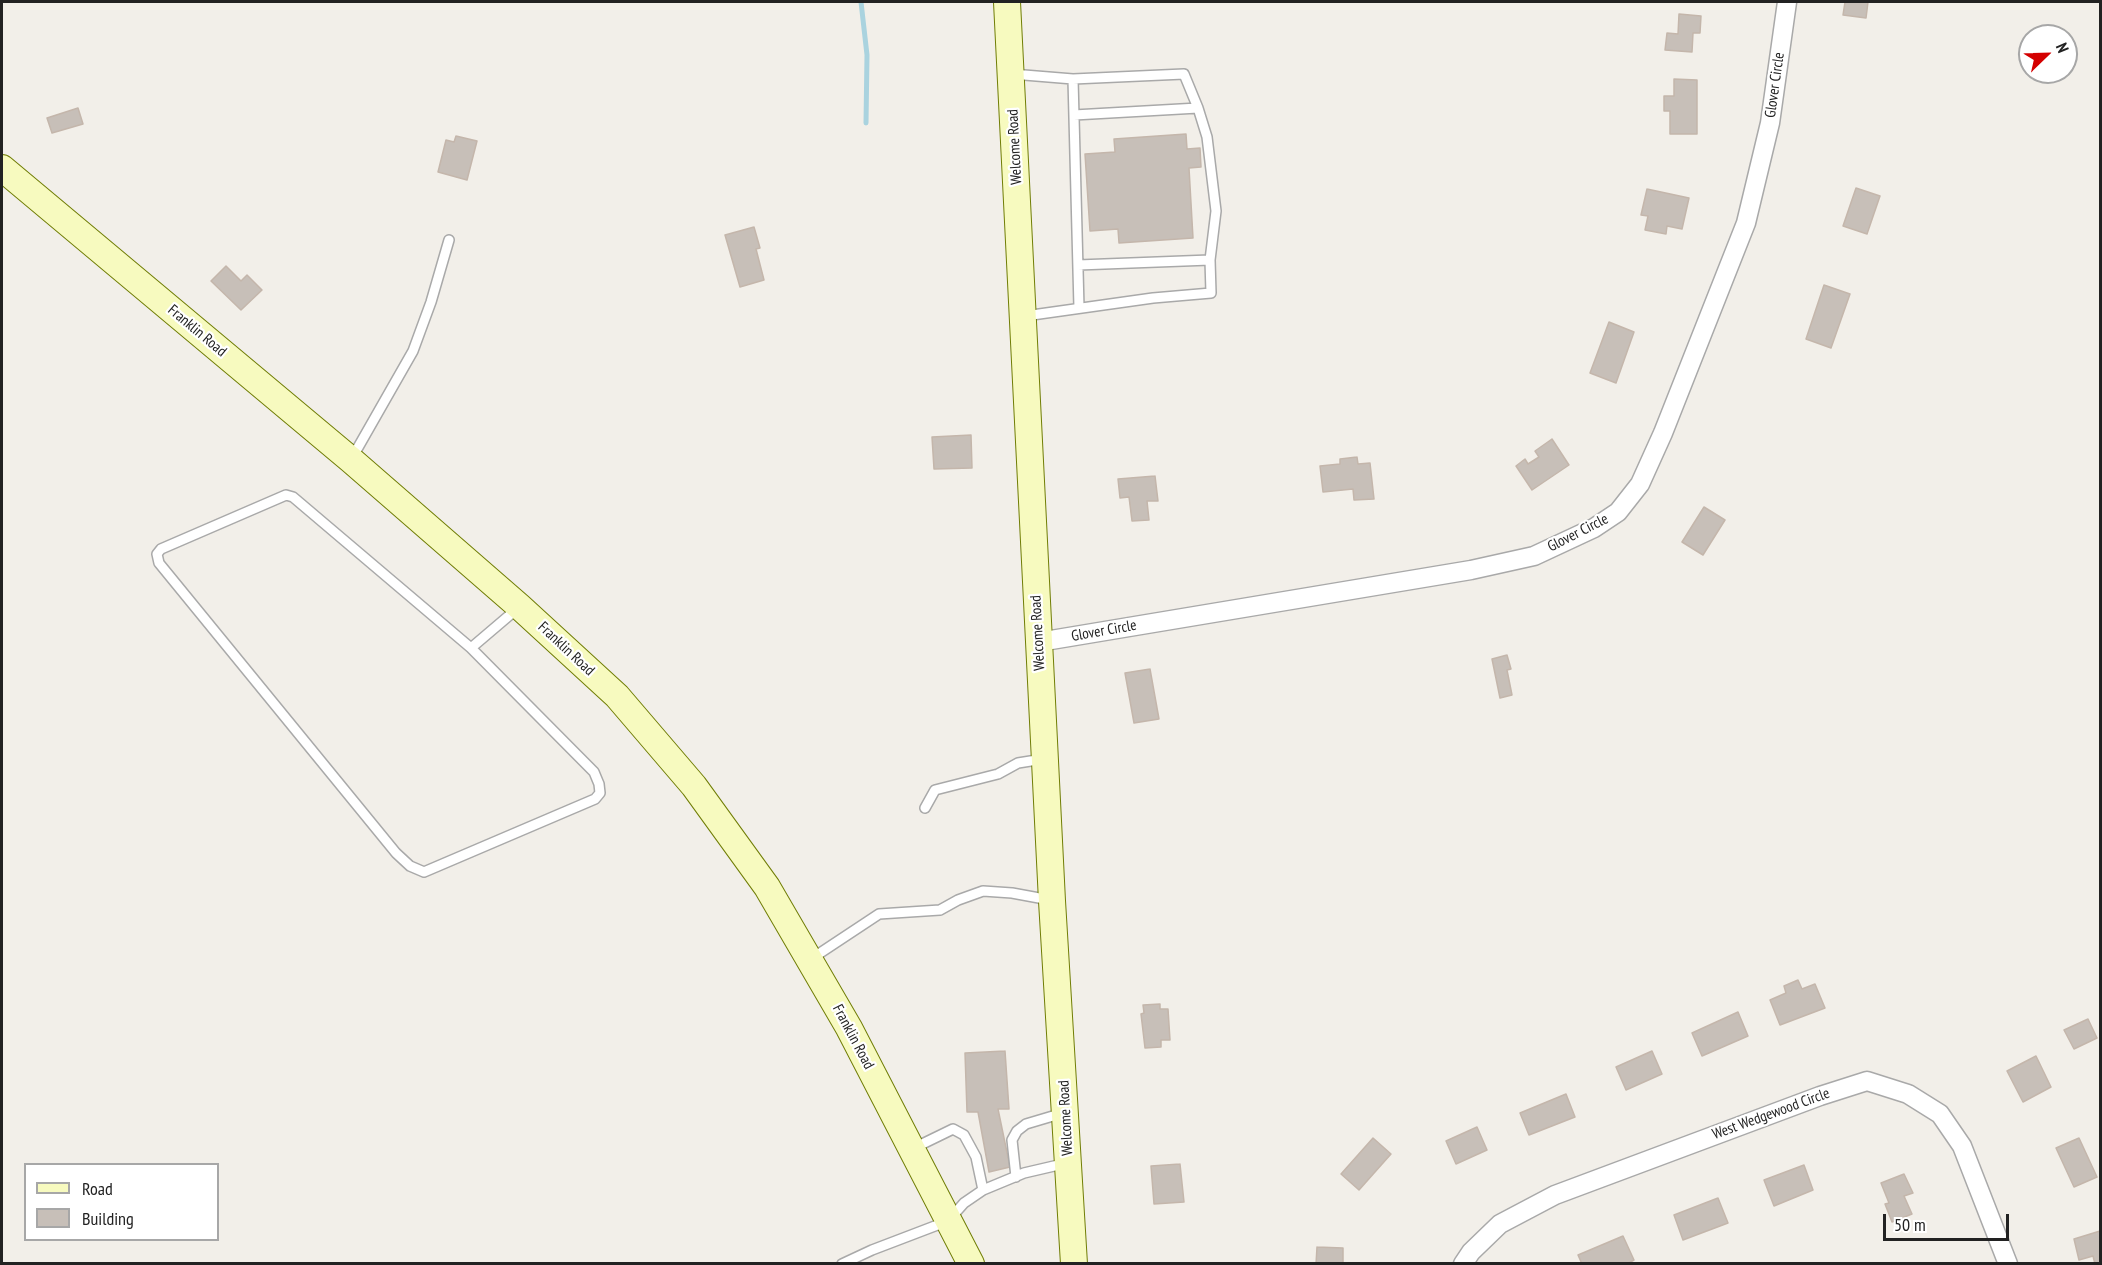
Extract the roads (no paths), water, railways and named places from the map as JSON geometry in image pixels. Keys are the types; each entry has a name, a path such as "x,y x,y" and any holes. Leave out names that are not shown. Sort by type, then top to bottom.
{"main road":[{"name":"Welcome Road","path":"1007,2 1038,642 1074,1263"},
{"name":"Franklin Road","path":"2,168 351,460 520,607 617,696 694,786 767,887 811,959 849,1028 970,1263"}],"street":[{"name":"Glover Circle","path":"1038,642 1471,570 1534,556 1594,528 1618,512 1640,484 1663,433 1746,223 1770,123 1787,2"},
{"name":"West Wedgewood Circle","path":"1463,1263 1500,1224 1555,1195 1820,1096 1867,1081 1908,1094 1940,1114 1962,1146 2008,1263"}],"lane":[{"path":"1012,74 1073,79 1184,74 1207,137 1216,211 1210,260 1211,293 1154,298 1023,316"},
{"path":"1073,79 1079,308"},
{"path":"1074,115 1198,108"},
{"path":"351,460 413,351 431,302 449,240"},
{"path":"1078,266 1210,260"},
{"path":"286,495 293,497 471,648 594,772 600,793 595,799 424,872 410,866 396,853 166,572 159,563 157,554 161,549 286,495"},
{"path":"471,648 520,607"},
{"path":"925,808 935,790 998,774 1017,763 1045,759"},
{"path":"811,959 879,914 940,910 958,900 983,891 1012,893 1052,901"},
{"path":"1016,1177 1012,1140 1017,1131 1026,1125 1065,1112"},
{"path":"911,1149 953,1130 964,1135 976,1157 983,1190"},
{"path":"842,1263 948,1221 964,1203 983,1190 1016,1177 1068,1162"}],"waterway":[{"path":"861,2 867,55 866,123"}]}
